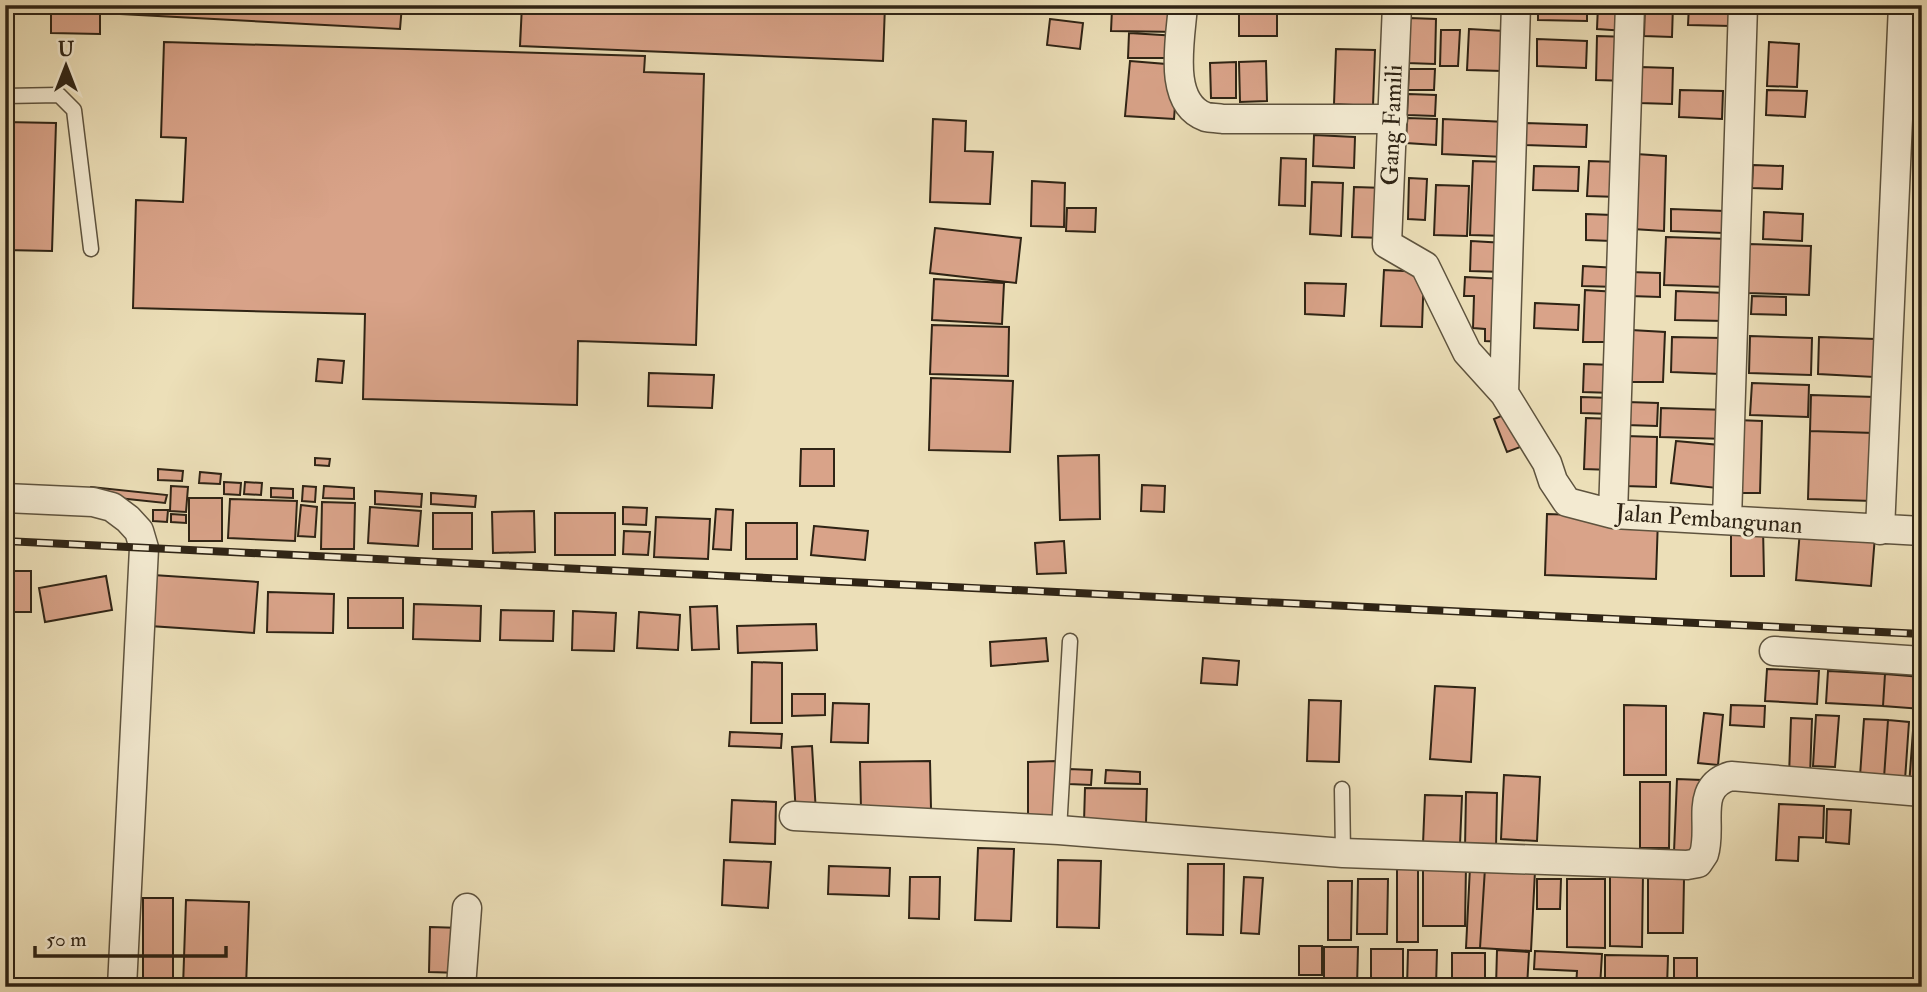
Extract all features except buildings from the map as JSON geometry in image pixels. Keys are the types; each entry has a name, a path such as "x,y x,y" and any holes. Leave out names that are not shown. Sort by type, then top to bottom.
{"street":[{"path":"1183,5 1179,78 1182,95 1193,109 1205,117 1393,120"},
{"path":"1504,393 1516,5"},
{"path":"1613,514 1630,5"},
{"path":"1727,520 1743,5"},
{"path":"1880,530 1903,5"},
{"name":"Gang Famili","path":"1387,244 1397,6"},
{"name":"Jalan Pembangunan","path":"1387,244 1425,266 1467,352 1504,393 1547,463 1553,481 1567,502 1613,514 1922,531"},
{"path":"5,498 93,502 112,507 139,531 144,548 122,987"},
{"path":"1774,651 1922,662"},
{"path":"794,816 1059,830 1343,853 1687,865 1698,863 1704,854 1709,795 1720,779 1731,776 1922,792"},
{"path":"461,987 467,908"}],"lane":[{"path":"1286,5 1397,6"},
{"path":"5,96 59,96 74,110 91,250"},
{"path":"1059,830 1070,641"},
{"path":"1342,789 1343,853"}],"railway":[{"path":"5,541 1922,634"}]}
